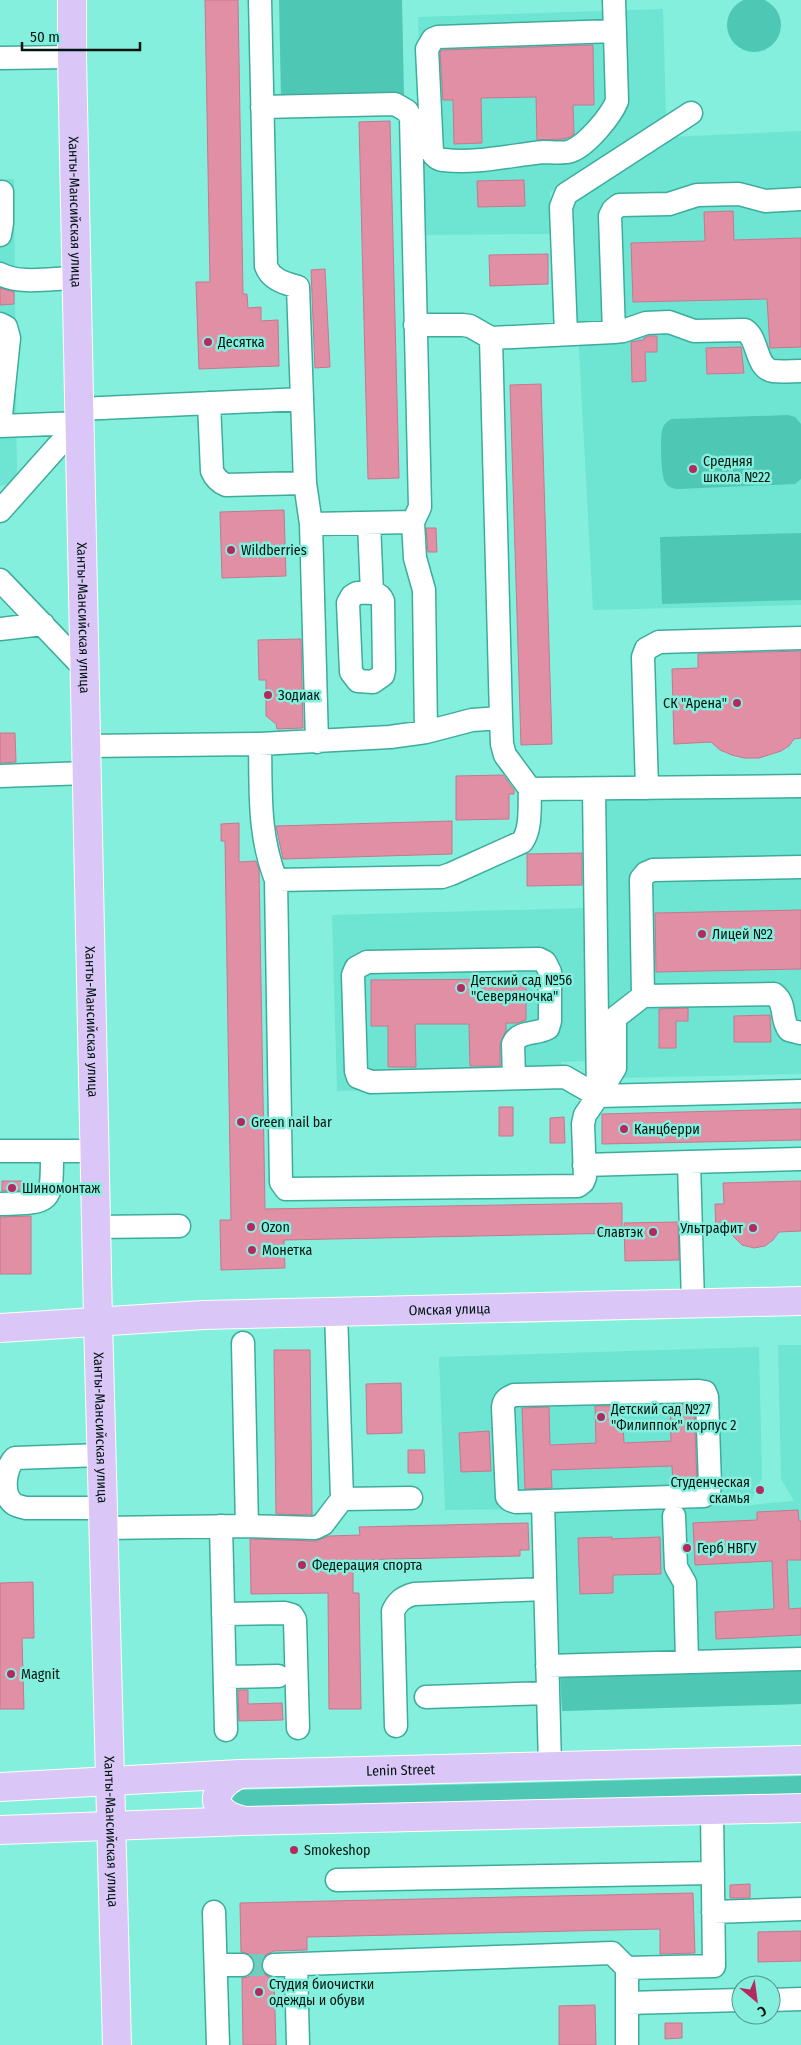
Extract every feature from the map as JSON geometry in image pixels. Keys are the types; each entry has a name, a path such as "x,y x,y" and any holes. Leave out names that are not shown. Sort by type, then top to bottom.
{"main road":[{"name":"Ханты-Мансийская улица","path":"72,0 98,1320 117,2045"},
{"name":"Омская улица","path":"0,1328 98,1320 336,1311 801,1301"},
{"name":"Lenin Street","path":"0,1787 240,1774 801,1760"},
{"path":"240,1774 223,1783 218,1798 224,1812 230,1817 244,1821"},
{"path":"0,1830 244,1821 801,1808"}],"street":[{"path":"260,0 266,266 276,279 298,288 305,483 311,524 317,742"},
{"path":"614,0 615,31 617,101 613,111 606,120 581,145 570,151 487,159 443,160 434,155 432,152 427,49 433,39 615,31"},
{"path":"0,58 72,57"},
{"path":"262,107 395,104 408,111 411,118 420,507 413,522 415,558 424,590 426,732"},
{"path":"566,334 561,207 563,199 566,194 691,113"},
{"path":"0,235 2,192"},
{"path":"614,332 610,216 619,205 669,204 697,196 730,194 739,194 765,200 801,199"},
{"path":"0,274 20,280 76,278"},
{"path":"415,325 470,326 491,338 614,332 646,323 669,322 694,331 745,330 752,336 763,365 767,369 773,371 801,371"},
{"path":"0,324 6,327 9,338 3,380 0,425 80,419 209,403 302,399"},
{"path":"276,880 442,877 522,842 526,836 530,789 505,755 502,744 491,338"},
{"path":"209,403 212,471 222,484 226,486 305,483"},
{"path":"0,511 80,419"},
{"path":"311,524 413,522"},
{"path":"369,523 372,593"},
{"path":"0,580 85,669"},
{"path":"0,629 43,624"},
{"path":"647,788 643,657 646,649 659,642 801,638"},
{"path":"87,746 260,744 390,738 426,732 472,720 501,718"},
{"path":"260,744 262,827 267,857 276,880 283,1186 291,1190 578,1186 585,1177 583,1124 585,1116 615,1068 616,1017 643,996 774,994 780,999 785,1024 789,1030 801,1032"},
{"path":"0,776 87,774"},
{"path":"530,789 801,786"},
{"path":"594,789 598,1096"},
{"path":"643,996 641,879 646,873 653,870 801,867"},
{"path":"514,1078 513,1044 516,1038 542,1031 548,1028 550,1021 550,972 545,962 539,959 367,962 356,968 353,975 356,1071 358,1077 371,1082 566,1077 598,1096 801,1091"},
{"path":"0,1151 95,1151"},
{"path":"0,1204 35,1203 48,1196 52,1186 52,1151"},
{"path":"584,1165 801,1159"},
{"path":"689,1162 693,1303"},
{"path":"96,1227 179,1226"},
{"path":"101,1455 15,1458 9,1463 7,1472 7,1490 10,1499 15,1505 26,1508 103,1518 221,1526 315,1528 323,1524 342,1499 336,1311"},
{"path":"243,1343 246,1526"},
{"path":"705,1392 707,1397 710,1485 709,1492 704,1496 543,1502 516,1502 506,1497 503,1407 504,1402 508,1398 514,1395 705,1392"},
{"path":"342,1499 411,1498"},
{"path":"543,1502 550,1765"},
{"path":"674,1516 676,1567 685,1583 687,1661"},
{"path":"221,1526 226,1730"},
{"path":"396,1726 393,1611 397,1603 404,1597 414,1594 545,1589"},
{"path":"223,1614 285,1613 292,1615 295,1620 298,1728"},
{"path":"547,1666 801,1659"},
{"path":"225,1677 278,1676"},
{"path":"426,1697 548,1693"},
{"path":"712,1810 715,2001"},
{"path":"337,1880 713,1873"},
{"path":"713,1912 801,1909"},
{"path":"214,1912 218,2045"},
{"path":"274,1965 612,1953 627,1968 627,2045"},
{"path":"296,1964 298,2045"},
{"path":"216,1965 242,1965"},
{"path":"627,1968 714,1966"},
{"path":"781,2000 801,1999"},
{"path":"627,2003 731,2000"}],"shaded area":[{"path":"749,-2 759,-2 769,2 777,10 781,25 777,40 769,48 759,52 749,52 739,48 731,40 727,30 727,20 731,10 739,2"},
{"path":"279,0 402,0 404,96 281,99"},
{"path":"663,9 666,117 550,192 550,234 425,235 418,17"},
{"name":"Средняя школа №22","path":"801,131 801,605 593,610 571,200 669,137"},
{"path":"0,179 14,179 17,482 0,486"},
{"path":"788,415 795,417 801,424 801,479 795,484 675,489 665,482 662,465 661,435 664,425 671,419"},
{"path":"801,533 801,600 662,604 660,537"},
{"name":"Лицей №2","path":"801,795 801,1074 620,1078 605,1070 602,797"},
{"name":"Детский сад №56 \"Северяночка\"","path":"586,908 590,1061 561,1062 562,1085 337,1091 332,915"},
{"path":"778,1345 801,1345 801,1704 562,1711 554,1512 530,1509 445,1510 439,1357 759,1347 762,1478 749,1505 794,1501 781,1479"},
{"path":"801,1664 801,1704 562,1711 560,1671"},
{"path":"801,1776 801,1795 233,1809 229,1794 233,1790"}],"building":[{"path":"205,0 238,0 243,294 247,294 248,308 261,307 261,321 278,320 279,366 199,369 196,282 210,282"},
{"path":"593,45 594,105 573,105 574,134 570,137 537,140 536,97 481,98 482,143 454,144 453,100 443,100 440,52 442,50"},
{"path":"390,121 399,478 368,479 359,122"},
{"path":"524,180 525,206 478,207 477,181"},
{"path":"733,211 734,240 801,238 801,347 770,348 767,299 633,302 631,243 705,241 704,212"},
{"path":"548,254 548,284 490,286 489,255"},
{"path":"325,269 330,367 315,368 311,270"},
{"path":"0,288 14,292 14,304 0,305"},
{"path":"648,336 657,336 657,352 645,352 646,381 632,382 631,342 644,340"},
{"path":"741,347 744,373 707,374 706,348"},
{"path":"541,384 552,744 521,745 510,385"},
{"path":"284,510 286,576 222,578 220,512"},
{"path":"426,528 436,528 437,552 428,552"},
{"path":"301,639 303,728 277,729 276,724 266,716 266,680 259,680 258,640"},
{"name":"СК \"Арена\"","path":"801,651 801,738 794,739 789,746 781,751 759,758 744,758 732,755 720,750 711,742 674,744 672,669 698,668 698,654"},
{"path":"0,733 15,733 16,762 0,763"},
{"path":"503,775 514,790 514,794 509,794 509,819 456,820 456,776"},
{"path":"452,821 452,854 283,859 276,826"},
{"path":"239,823 239,862 256,861 259,870 265,1209 622,1203 622,1233 284,1240 285,1268 221,1270 220,1220 231,1220 225,841 221,841 221,824"},
{"path":"582,853 582,885 527,886 527,854"},
{"path":"801,910 801,969 656,972 655,913"},
{"path":"526,979 526,1020 517,1023 506,1023 506,1031 500,1044 500,1066 470,1066 469,1024 415,1024 416,1067 388,1067 388,1026 371,1026 371,980"},
{"path":"688,1008 688,1021 676,1021 676,1048 659,1048 659,1009"},
{"path":"770,1015 771,1042 734,1042 734,1016"},
{"path":"499,1107 513,1107 513,1136 499,1136"},
{"path":"801,1109 801,1140 602,1144 602,1114"},
{"path":"564,1117 565,1143 550,1143 550,1118"},
{"name":"Шиномонтаж","path":"2,1181 22,1181 22,1190 2,1191"},
{"path":"801,1181 801,1231 779,1232 765,1246 754,1248 742,1245 730,1233 716,1234 715,1204 724,1204 723,1183"},
{"path":"31,1216 31,1274 0,1274 0,1217"},
{"name":"Славтэк","path":"678,1222 679,1260 625,1261 624,1223"},
{"path":"274,1350 310,1350 312,1515 276,1514"},
{"path":"401,1383 402,1433 367,1434 366,1384"},
{"path":"694,1404 697,1483 673,1484 672,1466 551,1470 552,1488 525,1489 522,1408 549,1407 550,1445 596,1443 595,1406 622,1406 624,1443 671,1441 670,1405"},
{"path":"489,1431 491,1471 461,1472 459,1433"},
{"path":"408,1450 424,1450 425,1473 408,1473"},
{"path":"798,1510 799,1521 801,1521 801,1560 787,1560 789,1609 801,1608 801,1635 716,1639 715,1612 774,1609 772,1561 695,1565 693,1523 757,1520 757,1512"},
{"path":"528,1523 529,1550 520,1550 520,1556 353,1560 353,1593 359,1593 361,1709 329,1709 328,1593 251,1594 250,1539 315,1541 329,1536 360,1535 359,1527"},
{"path":"612,1537 612,1539 660,1537 661,1574 613,1575 613,1593 580,1594 578,1538"},
{"name":"Magnit","path":"33,1582 34,1638 22,1638 24,1709 0,1709 0,1583"},
{"path":"238,1690 248,1690 248,1704 282,1703 283,1720 239,1721"},
{"path":"750,1884 750,1898 730,1898 730,1885"},
{"path":"693,1893 695,1953 660,1954 660,1929 307,1937 307,1950 274,1951 262,1959 261,1966 263,1972 268,1977 274,1978 276,2045 243,2045 242,1978 248,1977 253,1972 255,1965 254,1959 249,1954 241,1952 240,1903"},
{"path":"801,1931 801,1961 758,1962 758,1932"},
{"path":"595,2005 596,2045 559,2045 559,2006"},
{"path":"665,2023 682,2023 682,2038 665,2039"}],"tunnel":[{"path":"242,1965 274,1965"}],"place":[{"name":"Десятка","path":"208,342"},
{"name":"Средняя школа №22","path":"693,469"},
{"name":"Wildberries","path":"231,550"},
{"name":"Зодиак","path":"268,695"},
{"name":"СК \"Арена\"","path":"737,703"},
{"name":"Лицей №2","path":"702,934"},
{"name":"Детский сад №56 \"Северяночка\"","path":"461,988"},
{"name":"Green nail bar","path":"241,1122"},
{"name":"Канцберри","path":"624,1129"},
{"name":"Шиномонтаж","path":"12,1188"},
{"name":"Ozon","path":"251,1227"},
{"name":"Ультрафит","path":"753,1228"},
{"name":"Славтэк","path":"653,1232"},
{"name":"Монетка","path":"252,1250"},
{"name":"Детский сад №27 \"Филиппок\" корпус 2","path":"601,1417"},
{"name":"Студенческая скамья","path":"760,1490"},
{"name":"Герб НВГУ","path":"687,1548"},
{"name":"Федерация спорта","path":"302,1565"},
{"name":"Magnit","path":"11,1674"},
{"name":"Smokeshop","path":"294,1850"},
{"name":"Студия биочистки одежды и обуви","path":"259,1992"}]}
